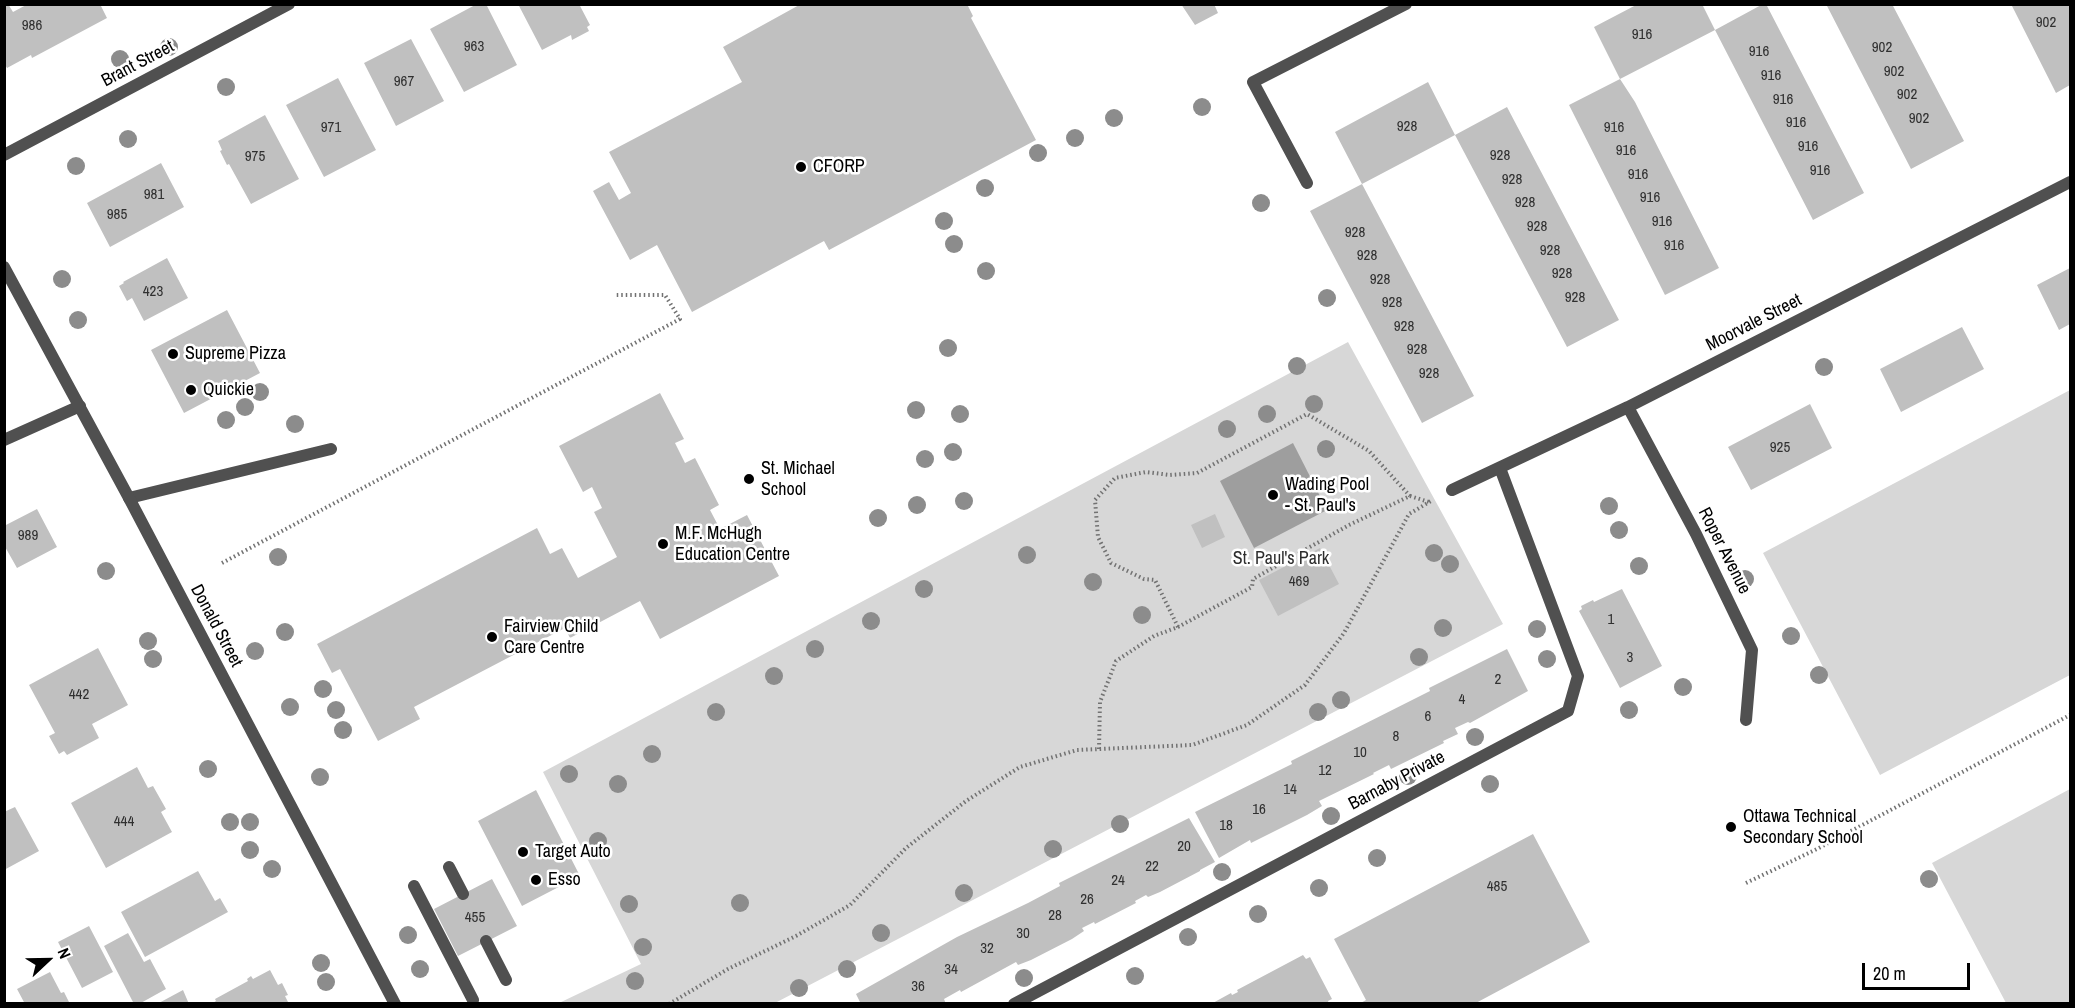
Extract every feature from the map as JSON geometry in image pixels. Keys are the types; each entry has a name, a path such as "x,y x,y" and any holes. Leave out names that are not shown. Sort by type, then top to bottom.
{"street":[{"name":"Brant Street","path":"4,155 289,4"},
{"path":"1306,183 1253,82 1406,4"},
{"name":"Moorvale Street","path":"1452,490 1628,407 2070,182"},
{"name":"Donald Street","path":"4,267 129,498 395,1004"},
{"path":"4,440 80,406"},
{"name":"Roper Avenue","path":"1628,407 1696,534 1752,650 1746,720"},
{"path":"129,498 331,449"},
{"name":"Barnaby Private","path":"1014,1004 1568,711 1578,676 1500,468"},
{"path":"449,867 463,894"},
{"path":"414,886 473,1000"},
{"path":"486,941 506,980"}],"path":[{"path":"222,563 680,319 665,295 615,295"},
{"path":"1178,627 1155,580 1144,579 1111,563 1098,537 1095,500 1115,478 1146,472 1170,475 1197,473 1307,414 1369,451 1410,496 1429,502"},
{"path":"669,1004 728,969 796,936 849,905 906,848 966,801 1020,767 1077,750 1192,745 1247,724 1305,685 1344,633 1409,514 1452,490"},
{"path":"1099,749 1100,702 1116,661 1154,636 1178,627 1252,587 1253,579 1310,546 1410,496"},
{"path":"1746,883 1816,849 2070,715"}],"green space":[{"name":"St. Paul's Park","path":"1348,342 1503,624 775,1003 559,1003 641,964 543,772"},
{"path":"2070,390 2070,675 1880,775 1763,553"},
{"path":"2070,789 2070,1003 2006,1003 1932,863"}],"shaded area":[{"name":"Wading Pool - St. Paul's","path":"1293,443 1327,510 1254,548 1220,481"}],"building":[{"path":"4,4 8,4 13,12 28,4 100,4 107,18 32,58 31,55 7,68 4,63"},
{"path":"477,4 486,4 517,65 464,92 430,29"},
{"path":"518,4 579,4 590,25 587,27 589,31 572,40 571,35 542,50"},
{"name":"CFORP","path":"801,4 967,4 973,16 971,18 1036,140 829,250 824,241 692,312 657,245 630,260 593,191 609,182 619,200 631,193 609,152 742,82 723,47"},
{"path":"1181,4 1214,4 1218,13 1195,25"},
{"path":"1638,4 1702,4 1715,30 1620,79 1594,27"},
{"path":"1766,4 1864,193 1813,220 1715,30"},
{"path":"1826,4 1892,4 1964,141 1911,169"},
{"path":"2011,4 2070,4 2070,85 2056,93"},
{"path":"411,39 444,101 396,126 364,63"},
{"path":"338,78 376,150 324,177 286,105"},
{"path":"1620,79 1635,102 1719,268 1665,295 1569,105"},
{"path":"1428,82 1455,135 1362,184 1335,132"},
{"path":"1507,107 1619,320 1567,347 1455,135"},
{"path":"265,115 299,179 251,204 229,164 227,165 218,141"},
{"path":"161,163 184,207 110,247 87,203"},
{"path":"1362,184 1474,396 1422,423 1310,211"},
{"path":"167,258 188,298 144,321 132,298 127,301 119,286"},
{"path":"2070,268 2070,324 2059,330 2037,285"},
{"path":"227,310 260,373 184,413 151,350"},
{"path":"1962,327 1984,369 1901,412 1880,369"},
{"path":"660,393 684,439 675,443 685,463 695,458 719,505 710,510 720,529 747,515 779,576 660,639 640,601 570,638 565,628 414,707 420,719 378,741 340,669 332,673 317,644 537,528 550,554 562,548 578,578 617,557 594,512 602,508 592,487 583,492 559,446"},
{"path":"1810,404 1832,448 1751,490 1728,447"},
{"path":"37,509 57,547 17,568 4,545 4,526"},
{"path":"1215,514 1225,537 1202,548 1191,525"},
{"path":"1320,548 1339,584 1278,616 1259,580"},
{"path":"1622,589 1662,666 1620,688 1579,611 1582,609 1581,606"},
{"path":"98,648 128,705 92,724 99,738 67,755 64,751 59,754 49,736 55,733 29,685"},
{"path":"1507,649 1528,691 1470,723 1455,728 1458,734 1443,741 1444,743 1391,769 1389,765 1373,773 1319,801 1322,806 1307,815 1251,843 1250,840 1219,858 1195,812 1292,764 1291,761 1430,691 1429,688"},
{"path":"137,767 148,788 153,786 166,809 161,812 172,832 106,868 71,803"},
{"path":"536,790 580,876 522,906 478,821"},
{"path":"15,807 39,851 4,870 4,812"},
{"path":"1189,818 1215,862 1200,871 1160,892 1148,897 1146,895 1135,901 1136,903 1095,924 1094,922 1082,928 1084,931 1072,939 1031,960 1018,965 1016,962 961,992 960,990 944,999 946,1004 861,1004 856,994 957,937 1060,886 1059,883"},
{"path":"1533,834 1590,942 1474,1004 1359,1004 1366,1000 1334,939"},
{"path":"198,871 215,901 220,898 228,912 145,957 121,912"},
{"name":"Esso","path":"492,879 517,926 458,956 434,909"},
{"path":"89,926 113,972 82,988 58,942"},
{"path":"128,933 144,962 150,959 166,989 139,1004 134,1004 104,946"},
{"path":"1303,955 1306,959 1310,957 1332,999 1328,1001 1329,1004 1211,1004 1231,993 1232,995 1238,992 1237,990"},
{"path":"270,970 278,985 282,983 288,995 285,996 289,1004 211,1004 216,1001 215,999 248,981 247,979 251,976 253,979"},
{"path":"50,972 61,993 64,992 70,1004 25,1004 17,989"},
{"path":"183,990 189,1004 157,1004"}],"place":[{"name":"CFORP","path":"801,167"},
{"name":"Supreme Pizza","path":"173,354"},
{"name":"Quickie","path":"191,390"},
{"name":"St. Michael School","path":"749,479"},
{"name":"Wading Pool - St. Paul's","path":"1273,495"},
{"name":"M.F. McHugh Education Centre","path":"663,544"},
{"name":"Fairview Child Care Centre","path":"492,637"},
{"name":"Ottawa Technical Secondary School","path":"1731,827"},
{"name":"Target Auto","path":"523,852"},
{"name":"Esso","path":"536,880"}]}
